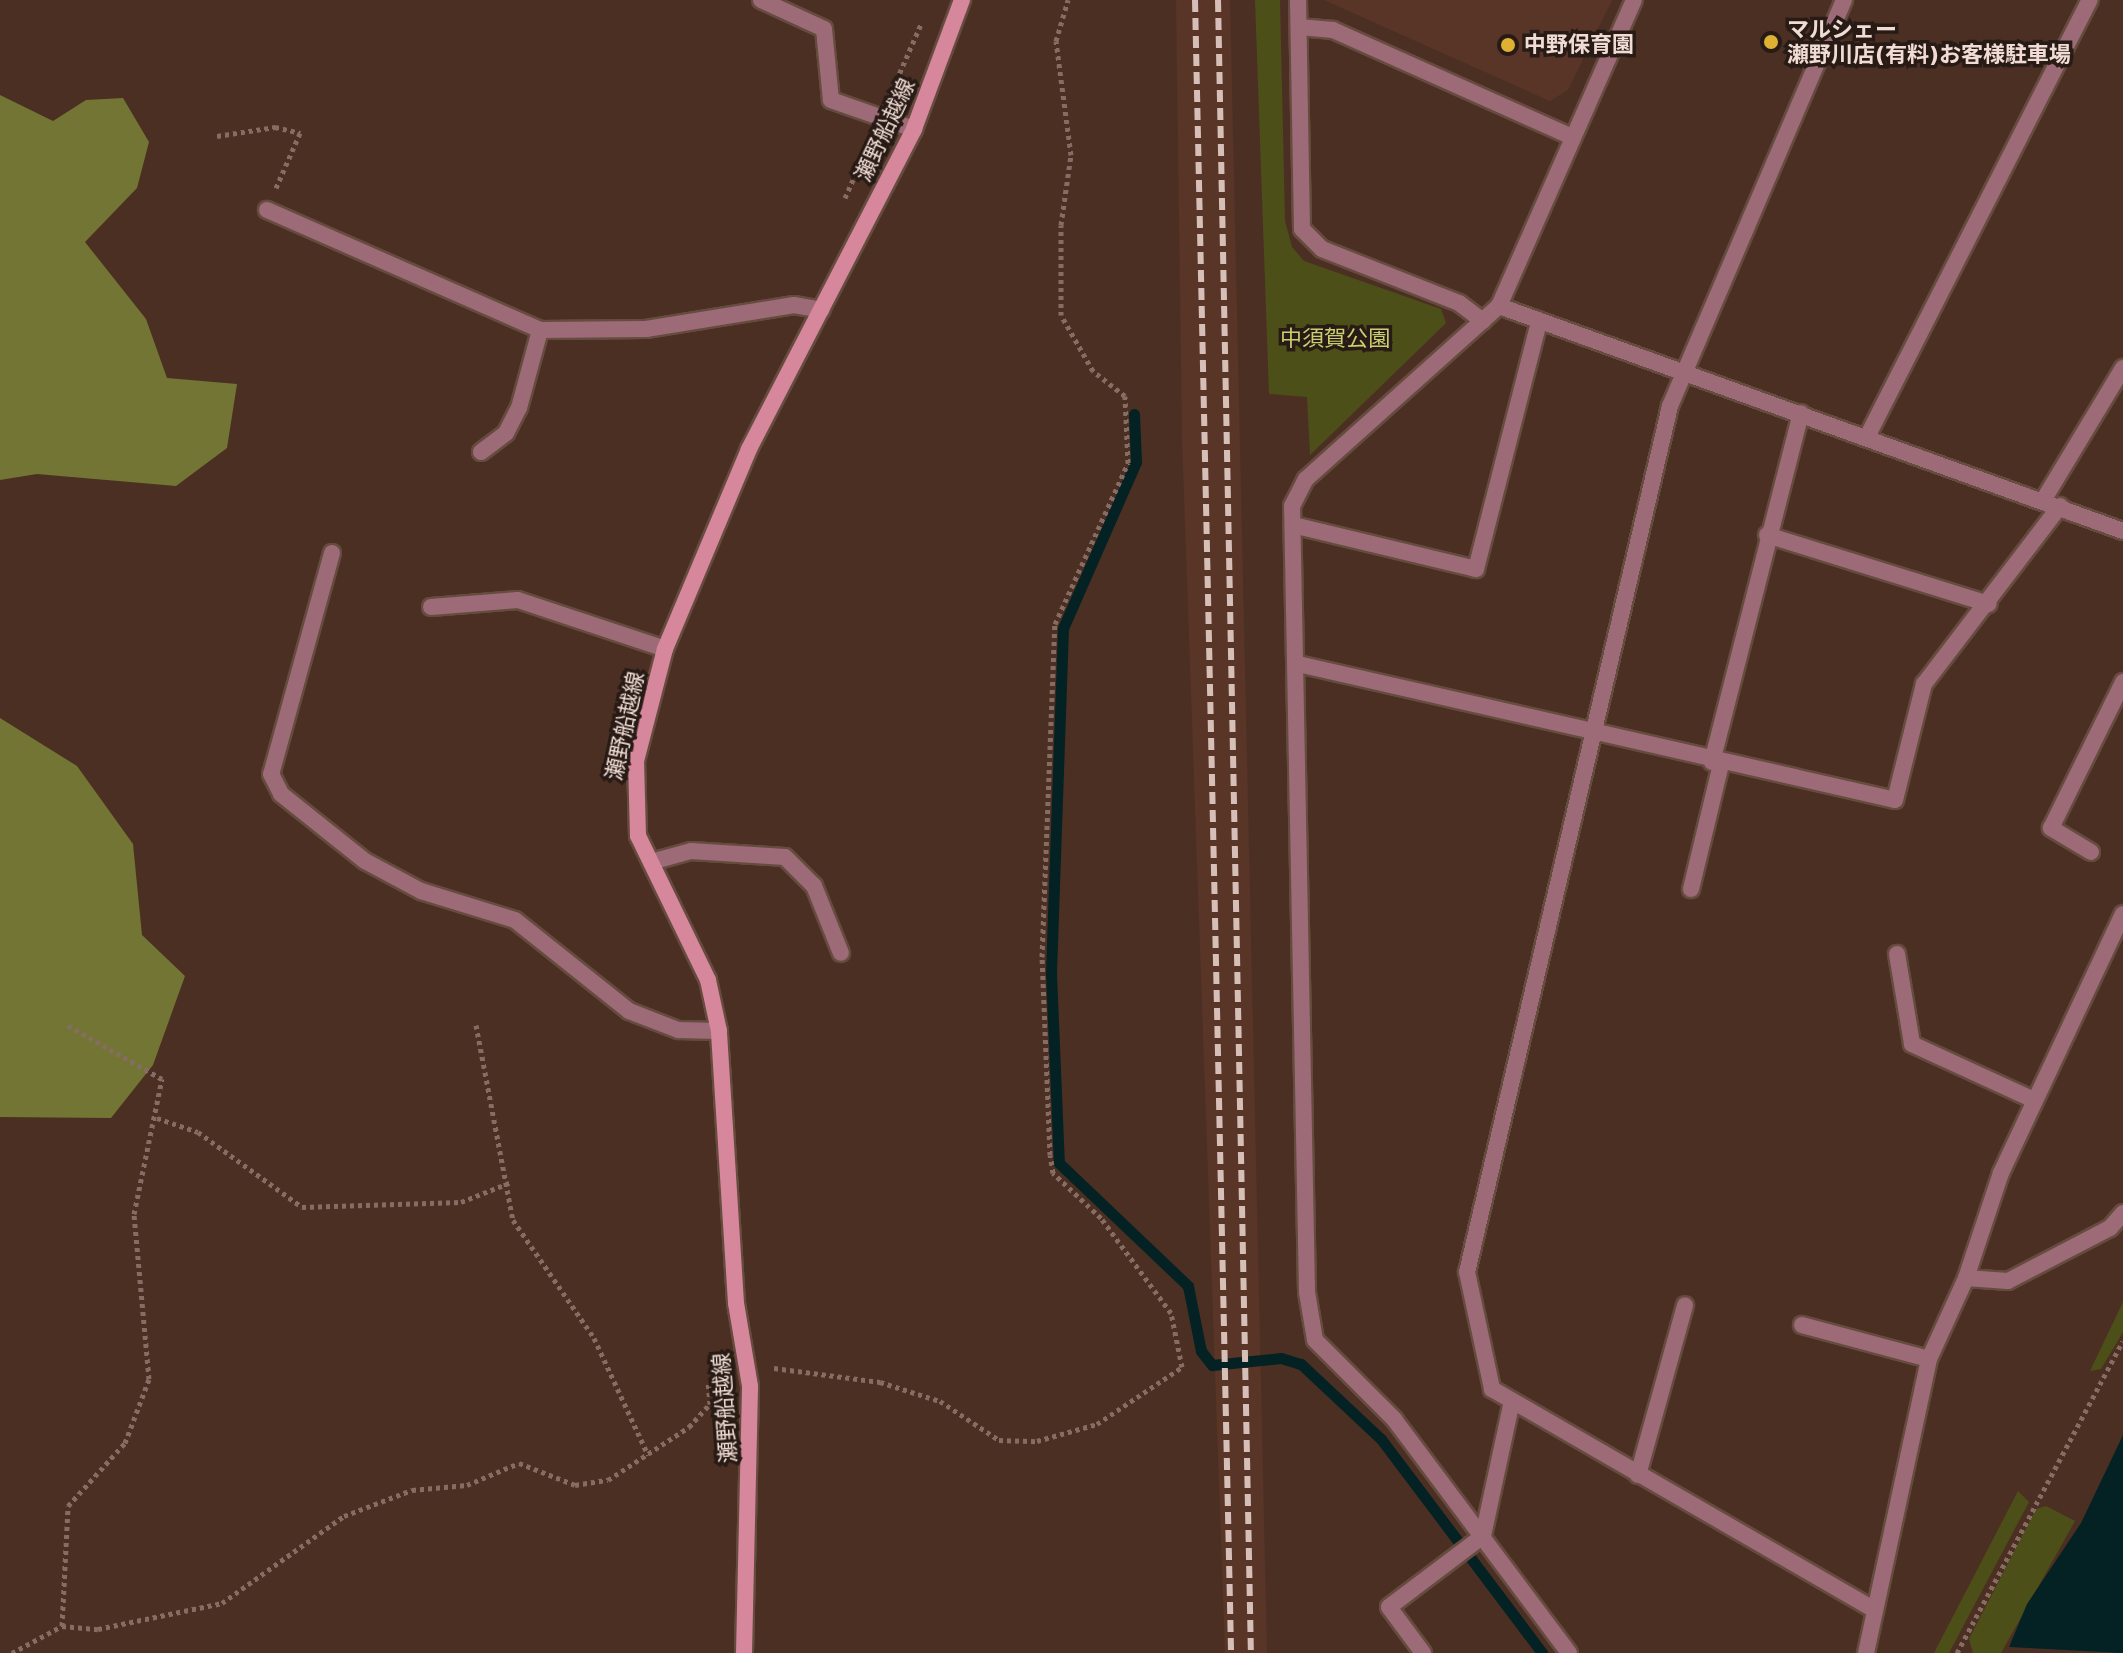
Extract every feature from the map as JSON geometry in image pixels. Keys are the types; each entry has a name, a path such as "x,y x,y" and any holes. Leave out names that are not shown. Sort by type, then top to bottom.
{"main road":[{"name":"瀬野船越線","path":"744,1653 751,1479 746,1364 719,1031 708,980 638,836 632,793 665,649 749,449 914,129 962,0"}],"street":[{"path":"761,0 824,29 831,100 914,129"},
{"path":"1298,0 1302,229 1322,249 1459,303 1483,321"},
{"path":"1569,1653 1395,1420 1315,1340 1307,1292 1300,1037 1298,664 1292,506 1306,479 1499,306 1634,0"},
{"path":"1844,0 1681,374 1592,736 1467,1272 1492,1389 1875,1610"},
{"path":"1868,435 2090,0"},
{"path":"1299,27 1333,30 1572,137"},
{"path":"267,210 540,330 646,329 794,305 822,310"},
{"path":"1499,306 1681,374 1868,435 2123,531"},
{"path":"1293,525 1476,569 1539,321"},
{"path":"481,452 506,433 519,408 540,330"},
{"path":"2044,499 2123,368"},
{"path":"1691,889 1767,535 1801,413"},
{"path":"1298,664 1592,736 1895,800 1924,684 1989,604 2060,506"},
{"path":"1767,535 1989,604"},
{"path":"332,553 271,774 281,794 365,861 421,891 515,920 629,1011 678,1030 719,1031"},
{"path":"431,607 518,600 665,649"},
{"path":"2091,852 2051,828 2123,682"},
{"path":"651,862 691,851 785,857 814,886 841,953"},
{"path":"1866,1653 1929,1359 1966,1278 2034,1100 2123,914"},
{"path":"1897,954 1912,1044 2034,1100"},
{"path":"1966,1278 2008,1281 2110,1228 2123,1213"},
{"path":"1638,1475 1685,1305"},
{"path":"1802,1325 1929,1359"},
{"path":"1423,1653 1389,1607 1483,1536 1512,1401"}],"path":[{"path":"746,1364 880,1382 940,1401 999,1440 1037,1441 1097,1424 1182,1367 1171,1313 1101,1218 1053,1173 1050,1155 1042,957 1055,624 1128,463 1125,396 1093,371 1061,315 1061,225 1071,155 1056,41 1068,0"},
{"path":"217,136 275,127 300,133 267,210"},
{"path":"62,1626 68,1506 125,1443 149,1379 134,1214 157,1118 156,1071 129,1064 65,1024"},
{"path":"476,1025 523,1241 594,1338 648,1455"},
{"path":"157,1118 198,1132 302,1207 461,1202 509,1183"},
{"path":"1957,1653 2123,1341"},
{"path":"12,1653 62,1626 98,1629 222,1603 344,1516 412,1490 467,1485 519,1463 592,1486 648,1455 710,1404 708,1383"}],"shaded area":[{"path":"1176,0 1230,0 1267,1653 1225,1653 1182,439"},
{"name":"中野保育園","path":"1324,0 1612,0 1568,90 1550,101"}],"green space":[{"name":"中須賀公園","path":"1255,0 1280,0 1285,221 1292,247 1304,261 1441,309 1446,323 1310,455 1307,397 1269,394"},
{"path":"0,95 53,121 86,100 123,98 149,142 137,188 85,242 146,319 167,378 237,384 227,448 176,486 37,474 0,480"},
{"path":"0,718 77,766 133,844 142,935 185,976 153,1065 111,1118 0,1117"},
{"path":"2123,1302 2123,1332 2101,1369 2090,1371"},
{"path":"2018,1491 2029,1502 1949,1653 1934,1653"},
{"path":"2046,1506 2075,1521 2001,1653 1973,1653 1969,1639 2036,1509"}],"water":[{"path":"2123,1435 2123,1653 2009,1647 2027,1604 2081,1523"}],"waterway":[{"path":"1134,414 1136,462 1063,628 1051,974 1059,1163 1188,1286 1201,1351 1212,1365 1281,1358 1301,1364 1381,1439 1542,1653"}],"railway":[{"path":"1195,0 1231,1653"},
{"path":"1218,0 1251,1653"}],"place":[{"name":"マルシェー 瀬野川店(有料)お客様駐車場","path":"1771,42"},
{"name":"中野保育園","path":"1508,45"}]}
